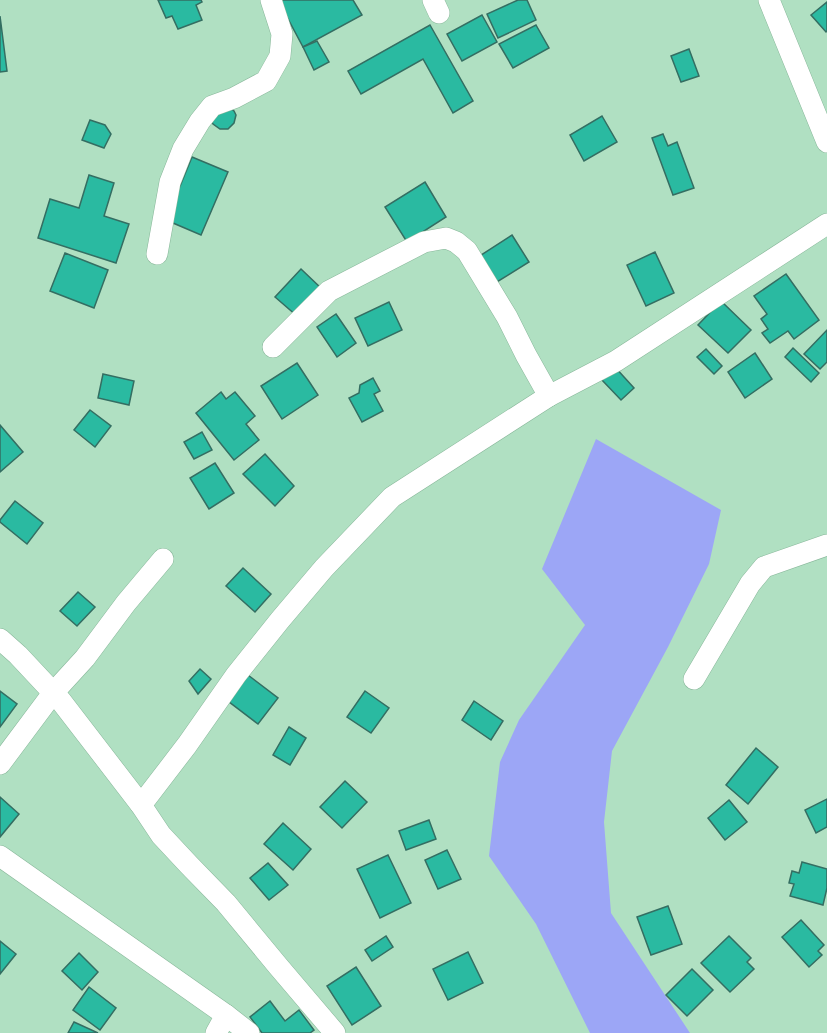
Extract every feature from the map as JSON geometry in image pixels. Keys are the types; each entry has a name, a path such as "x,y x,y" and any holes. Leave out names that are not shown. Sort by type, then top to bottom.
{"street":[{"path":"157,254 170,182 183,149 200,121 212,106 234,98 266,81 280,56 282,34 271,0"},
{"path":"774,2 827,142"},
{"path":"141,805 236,675 280,620 324,568 392,497 549,396 616,361 827,224"},
{"path":"273,347 329,291 424,242 446,238 467,250 507,317 549,396"},
{"path":"694,679 750,584 764,567 827,546"},
{"path":"0,764 53,693 85,658 126,603 163,559"},
{"path":"0,639 61,701 141,805 161,835 226,903 335,1033"},
{"path":"0,856 180,981 221,1024 249,1033"}],"shaded area":[{"path":"596,439 721,510 709,564 668,647 612,751 604,822 611,913 690,1033 590,1033 536,924 489,856 500,762 519,720 585,625 542,569"}],"building":[{"path":"158,0 201,0 202,2 196,5 202,20 178,29 172,16 166,18"},
{"path":"278,0 353,0 362,15 303,47"},
{"path":"518,0 527,0 536,20 498,38 487,14"},
{"path":"827,2 827,31 826,32 811,15"},
{"path":"482,15 497,42 462,61 447,34"},
{"path":"0,16 7,71 0,72"},
{"path":"430,25 473,101 453,113 423,59 361,94 348,71"},
{"path":"536,25 549,48 513,68 499,44"},
{"path":"317,41 329,62 314,70 303,47"},
{"path":"689,49 699,76 681,82 671,56"},
{"path":"228,106 236,115 234,123 228,129 220,129 211,120"},
{"path":"602,116 617,142 584,161 570,135"},
{"path":"90,120 105,125 111,134 104,148 82,140"},
{"path":"663,134 668,146 677,142 694,188 673,195 652,138"},
{"path":"192,157 228,172 201,235 166,220"},
{"path":"89,175 114,183 104,216 129,224 116,263 38,238 50,199 79,208"},
{"path":"425,182 446,217 407,242 385,207"},
{"path":"512,235 529,262 492,285 475,259"},
{"path":"655,252 674,293 646,306 627,265"},
{"path":"65,253 108,270 94,308 50,291"},
{"path":"301,269 322,289 297,316 275,297"},
{"path":"786,274 819,320 794,339 788,331 770,343 762,333 768,329 761,319 767,314 754,296"},
{"path":"721,301 751,330 728,353 698,325"},
{"path":"389,302 402,330 368,346 355,318"},
{"path":"336,314 356,343 337,357 317,327"},
{"path":"827,330 827,362 820,369 804,354"},
{"path":"793,348 819,373 811,382 785,357"},
{"path":"706,349 722,366 714,374 697,357"},
{"path":"755,353 772,379 745,398 728,372"},
{"path":"297,363 318,395 282,419 261,386"},
{"path":"614,366 634,388 621,400 601,379"},
{"path":"103,374 134,381 129,405 98,398"},
{"path":"373,378 380,391 374,394 383,411 362,422 349,398 359,393 360,385"},
{"path":"221,392 226,399 235,392 255,416 246,424 259,440 234,460 196,413"},
{"path":"90,410 111,426 95,447 74,430"},
{"path":"0,425 23,452 0,472"},
{"path":"202,432 212,450 194,459 184,442"},
{"path":"265,454 294,486 275,506 243,474"},
{"path":"215,463 234,493 209,509 190,478"},
{"path":"15,501 43,523 27,544 0,522"},
{"path":"243,568 271,594 255,612 226,586"},
{"path":"78,592 95,607 77,626 60,611"},
{"path":"200,669 211,679 198,694 189,681"},
{"path":"244,672 278,698 258,724 224,698"},
{"path":"0,691 17,704 0,727"},
{"path":"365,691 389,708 371,733 347,717"},
{"path":"474,701 503,721 491,740 462,720"},
{"path":"289,727 306,738 290,765 273,755"},
{"path":"756,748 778,767 748,804 726,785"},
{"path":"345,781 367,802 342,828 320,807"},
{"path":"0,797 19,814 0,837"},
{"path":"827,799 827,827 816,833 805,810"},
{"path":"729,800 747,822 725,840 708,818"},
{"path":"429,820 436,839 406,850 399,831"},
{"path":"283,823 311,849 293,870 264,844"},
{"path":"447,850 461,879 438,889 425,860"},
{"path":"388,855 411,903 380,918 357,869"},
{"path":"802,862 827,869 827,888 823,905 790,896 794,884 789,883 792,871 799,873"},
{"path":"268,863 288,885 269,900 250,878"},
{"path":"668,906 682,944 651,955 637,917"},
{"path":"801,920 824,945 818,951 822,955 809,967 782,937"},
{"path":"386,936 393,947 372,961 365,950"},
{"path":"729,936 751,958 747,962 754,969 730,992 701,963"},
{"path":"0,941 16,954 0,974"},
{"path":"468,952 483,983 448,1000 433,969"},
{"path":"79,953 98,972 82,990 62,971"},
{"path":"356,967 381,1006 352,1025 327,986"},
{"path":"692,969 713,990 687,1016 666,995"},
{"path":"89,987 116,1008 100,1030 73,1010"},
{"path":"270,1001 285,1021 299,1010 314,1030 310,1033 262,1033 250,1017"},
{"path":"74,1022 98,1033 68,1033"}]}
